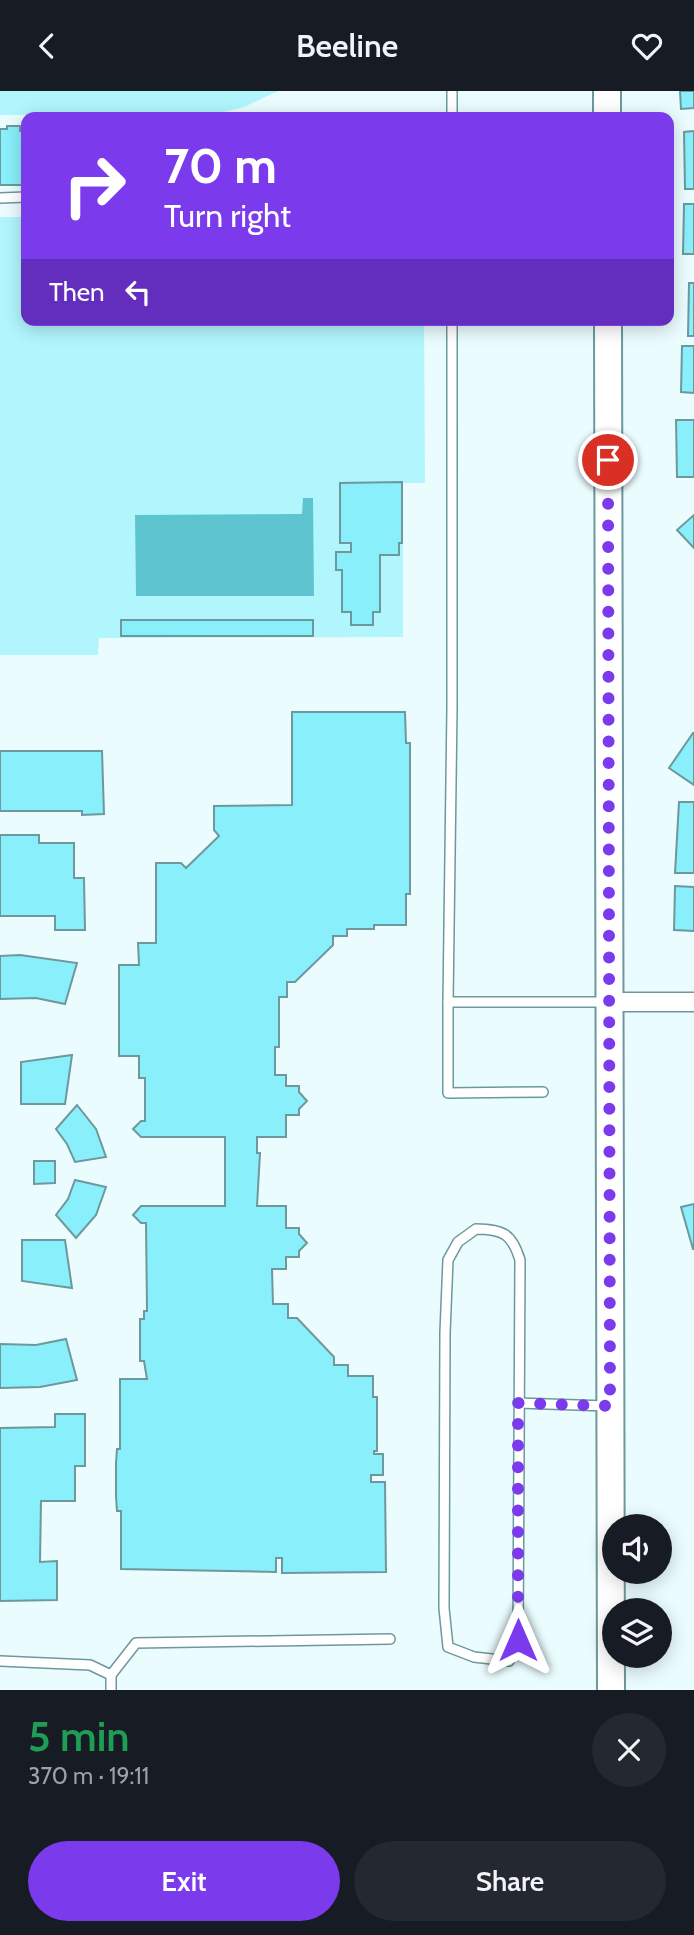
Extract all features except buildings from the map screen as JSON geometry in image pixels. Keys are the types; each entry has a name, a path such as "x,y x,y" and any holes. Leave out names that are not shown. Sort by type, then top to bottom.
{"street":[{"path":"607,91 607,112"},
{"path":"608,326 611,1690"},
{"path":"610,1002 694,1002"}],"lane":[{"path":"452,91 452,112"},
{"path":"0,198 21,197"},
{"path":"452,326 453,708 448,1093 543,1092"},
{"path":"448,1002 610,1002"},
{"path":"476,1229 498,1229 515,1243 520,1261 518,1403 518,1640 509,1661 474,1657 448,1647 444,1608 445,1333 448,1260 458,1242 476,1229"},
{"path":"518,1403 610,1406"},
{"path":"111,1690 111,1675 136,1643 390,1639"},
{"path":"0,1661 90,1665 111,1675"}],"shaded area":[{"path":"0,91 278,91 244,107 223,112 21,112 21,115 0,115"},
{"path":"0,217 21,217 21,326 424,326 425,483 403,483 403,637 99,638 98,655 0,655"},
{"path":"303,498 313,498 314,596 136,596 135,515 302,514"}],"route":[{"path":"518,1640 518,1403 610,1406 608,460"}]}
